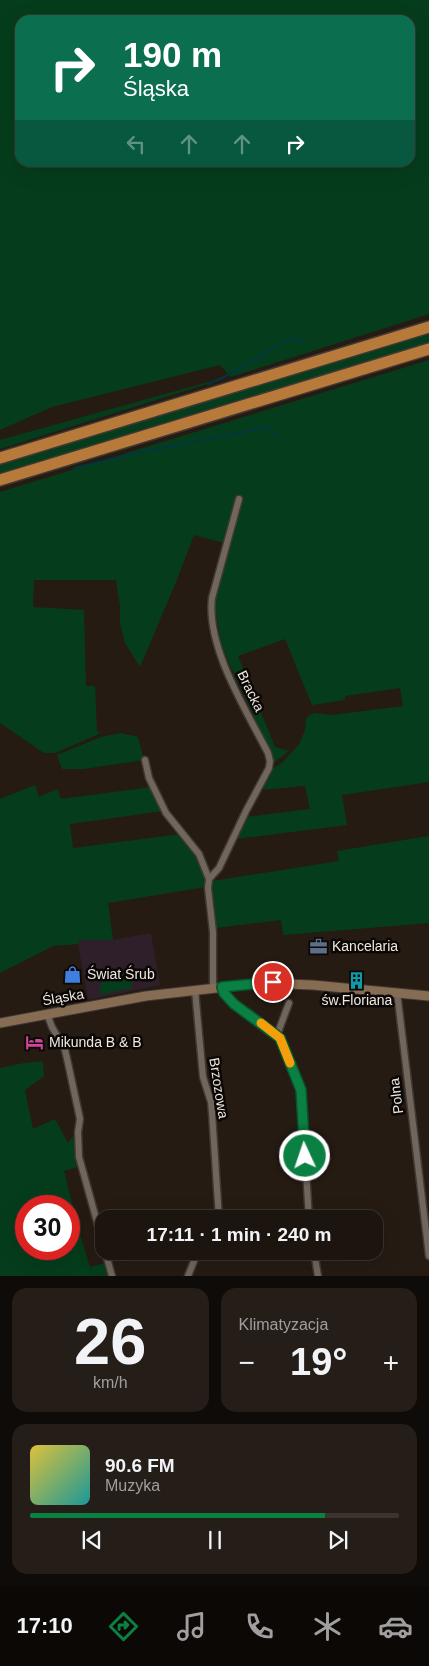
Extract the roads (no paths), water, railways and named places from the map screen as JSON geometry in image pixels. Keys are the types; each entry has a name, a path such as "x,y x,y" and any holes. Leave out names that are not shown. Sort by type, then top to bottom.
{"highway":[{"path":"0,458 429,327"},
{"path":"0,480 429,349"}],"main road":[{"name":"Śląska","path":"0,1023 146,996 273,982 429,996"}],"street":[{"name":"Bracka","path":"209,880 219,868 269,768 270,761 268,753 224,664 212,621 212,598 239,499"},
{"path":"145,760 149,778 166,813 199,854 209,880 209,902 218,988 234,1004 280,1038 301,1090 308,1210"},
{"name":"Brzozowa","path":"196,990 203,1077 212,1113 217,1210"},
{"name":"Polna","path":"397,992 429,1256"},
{"path":"277,1035 289,1003"},
{"path":"48,1014 52,1028 64,1050 68,1063 80,1120 78,1132 79,1157 95,1215"},
{"path":"108,1260 112,1276"},
{"path":"188,1276 194,1260"},
{"path":"315,1260 318,1276"}],"waterway":[{"path":"208,384 224,377 288,340 296,338 303,343"},
{"path":"74,468 147,451 269,427 276,436"}],"place":[{"name":"Kancelaria","path":"318,946"},
{"name":"Świat Śrub","path":"73,974"},
{"name":"św.Floriana","path":"357,980"},
{"name":"Mikunda B & B","path":"35,1042"}]}
